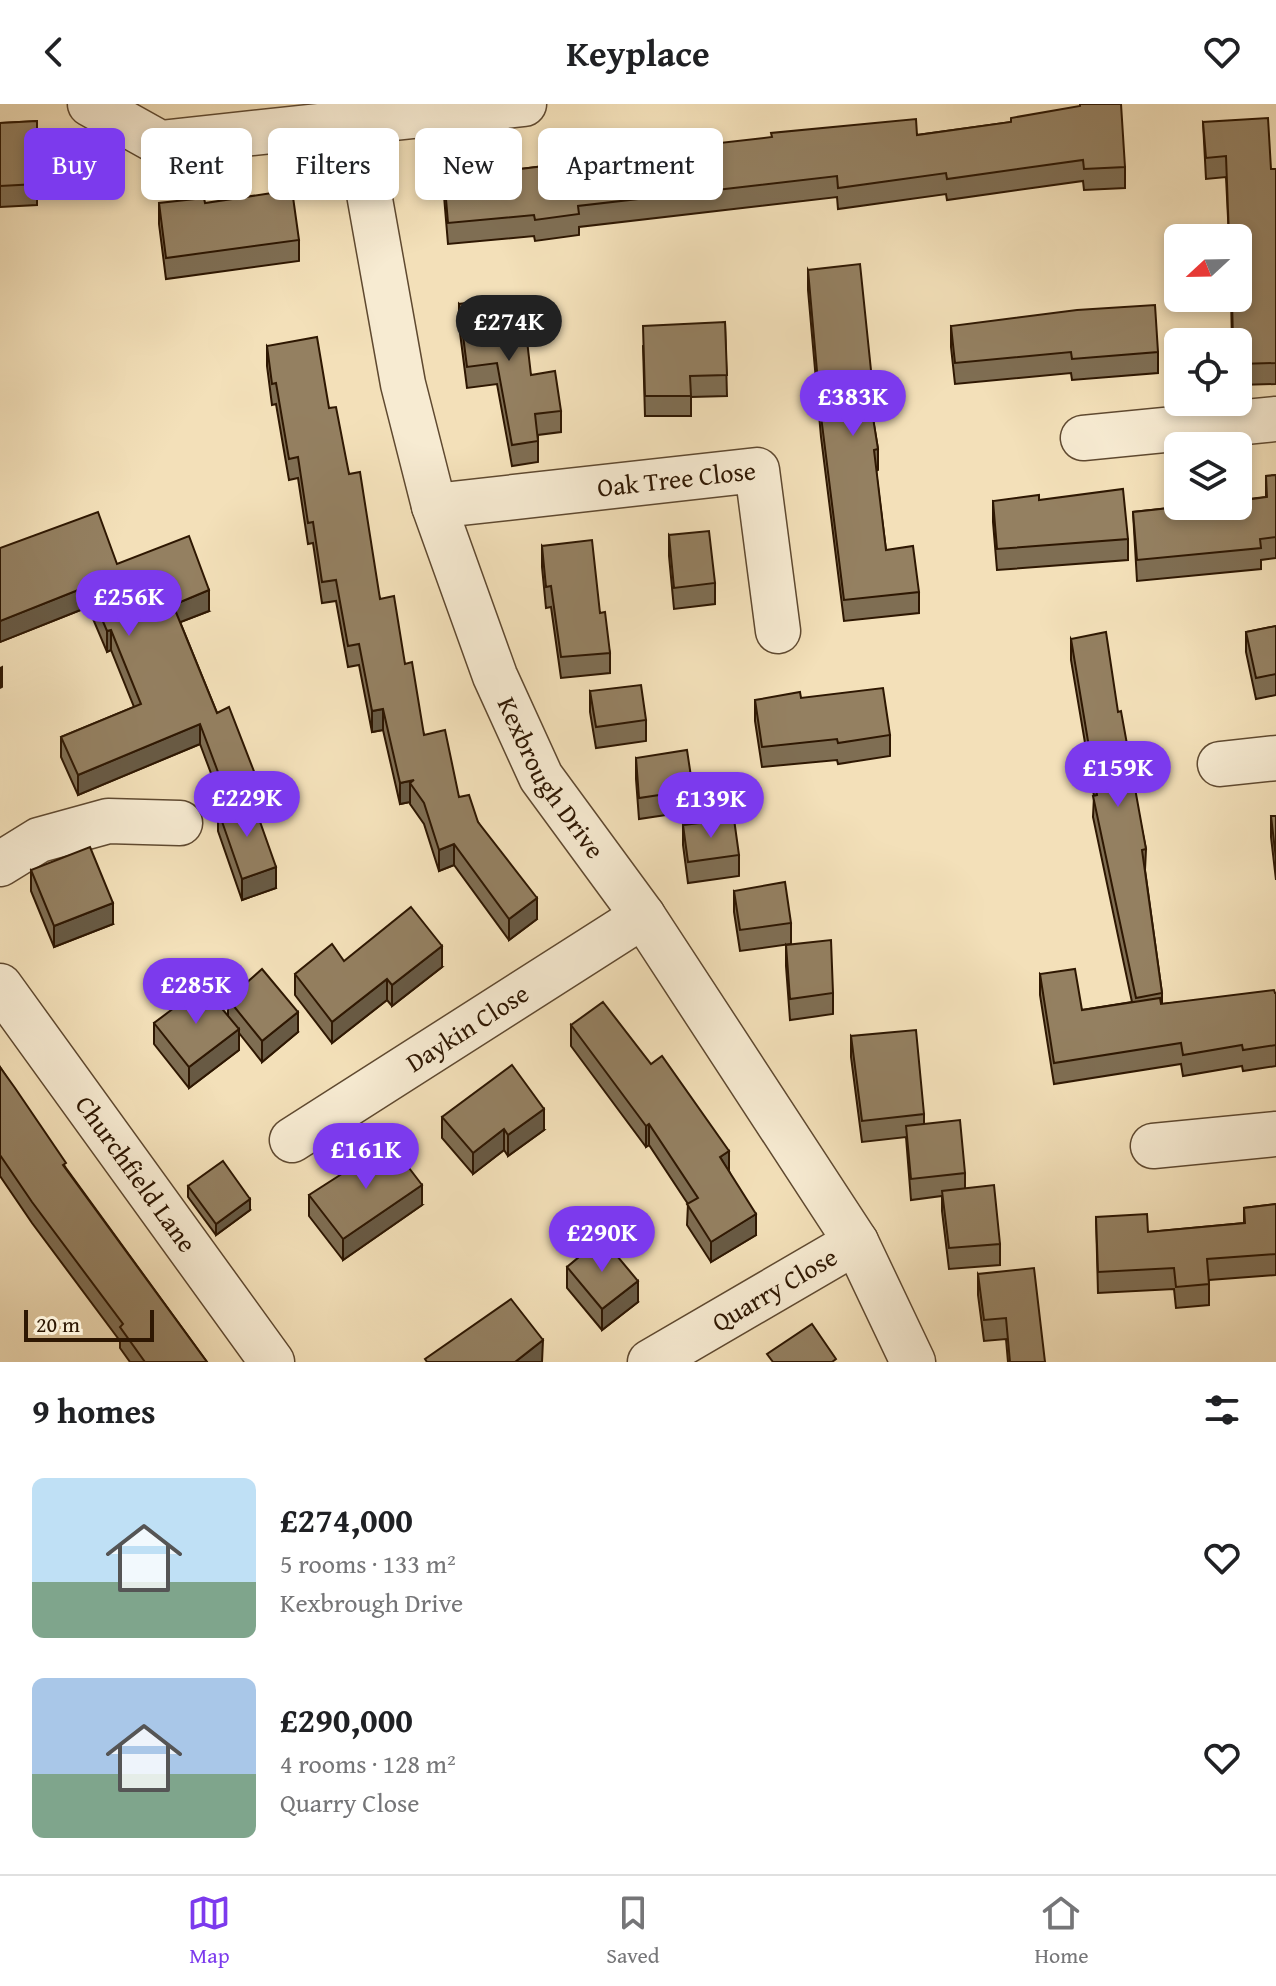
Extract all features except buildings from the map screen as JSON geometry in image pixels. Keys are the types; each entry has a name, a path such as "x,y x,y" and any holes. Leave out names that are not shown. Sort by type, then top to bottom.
{"street":[{"path":"90,104 160,143 524,104"},
{"name":"Kexbrough Drive","path":"356,121 403,384 434,506 495,676 541,777 643,916 856,1242 913,1362"},
{"path":"1083,438 1276,419"},
{"name":"Oak Tree Close","path":"434,506 757,470 778,631"},
{"path":"1220,764 1276,758"},
{"path":"0,864 39,840 108,821 180,823"},
{"name":"Daykin Close","path":"292,1140 643,916"},
{"name":"Churchfield Lane","path":"0,986 272,1362"},
{"path":"1153,1146 1276,1134"},
{"name":"Quarry Close","path":"650,1362 856,1242"}]}
